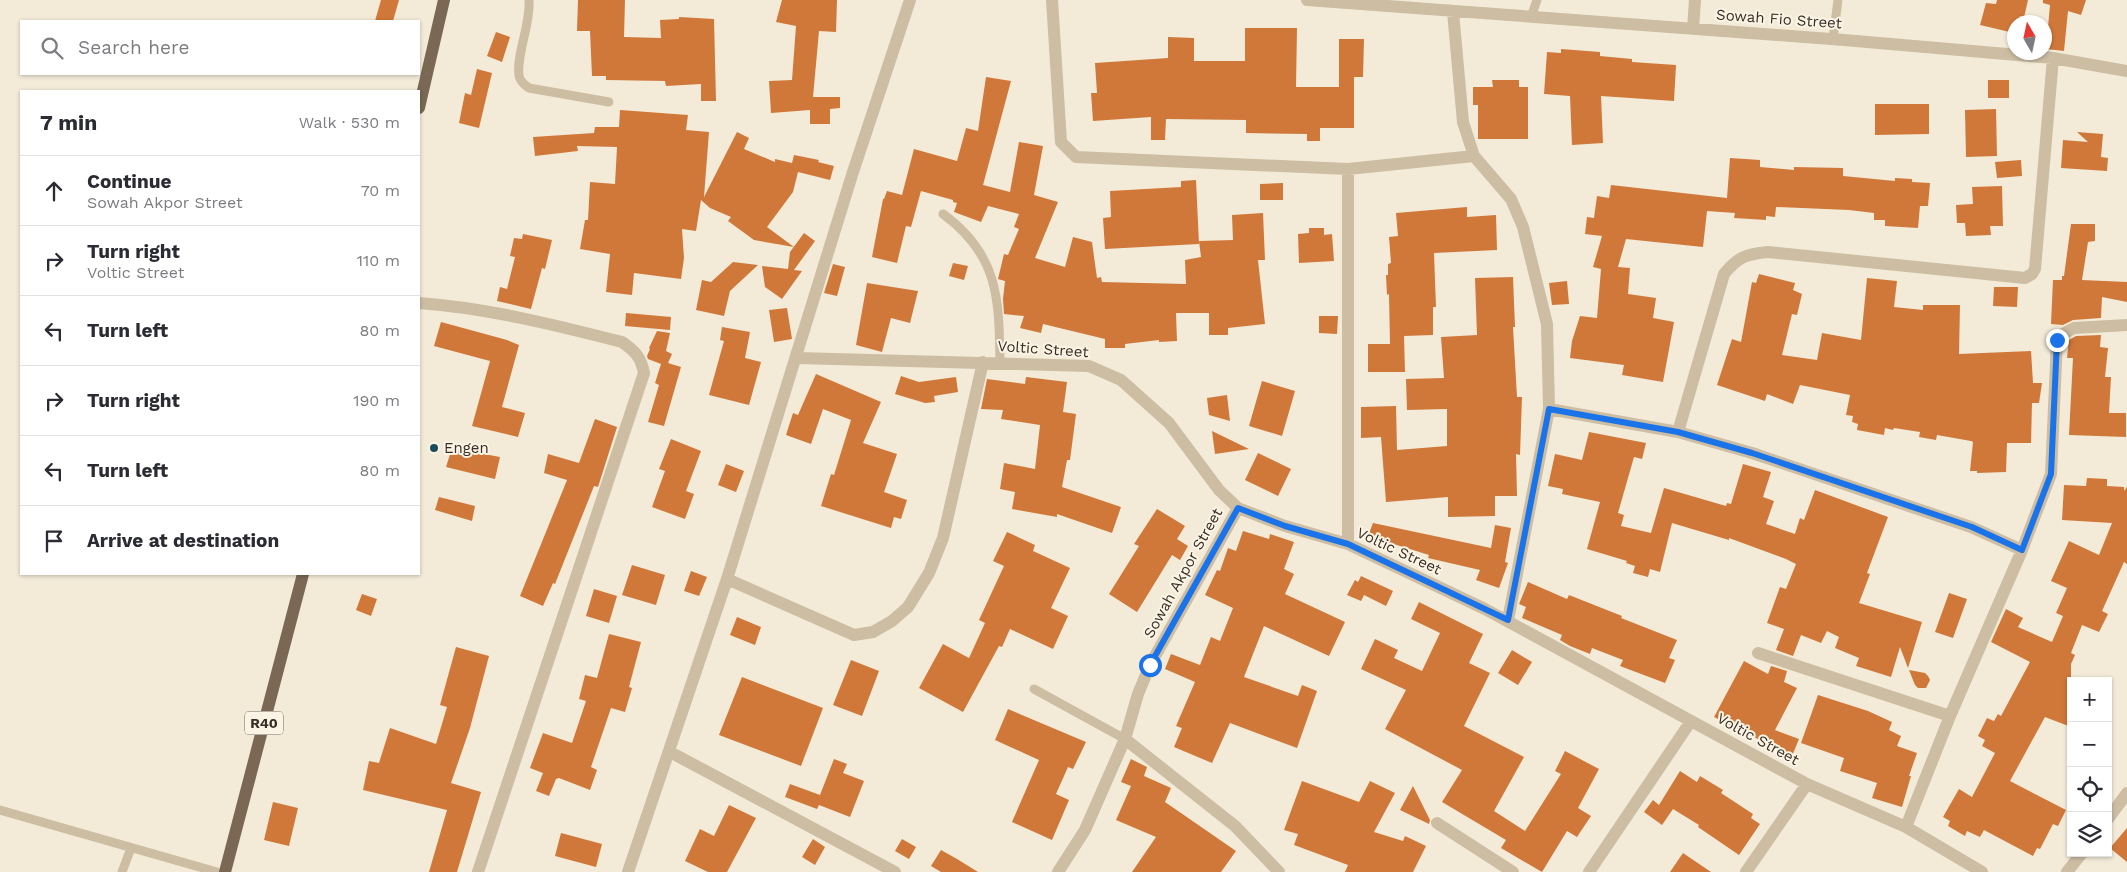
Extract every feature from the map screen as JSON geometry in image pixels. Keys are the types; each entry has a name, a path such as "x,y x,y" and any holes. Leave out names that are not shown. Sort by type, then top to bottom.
{"main road":[{"path":"420,104 444,0"},
{"name":"R40","path":"225,872 303,575"}],"street":[{"path":"628,872 727,579 855,166 910,0"},
{"path":"1052,0 1061,142 1076,157 1348,169 1474,156"},
{"name":"Sowah Fio Street","path":"1307,0 1833,39 2053,58 2127,71"},
{"path":"1693,29 1695,0"},
{"path":"1453,12 1463,122 1474,156 1511,199 1523,227 1547,324 1549,409 1508,620"},
{"path":"1678,432 1724,274 1734,262 1750,254 1768,252 2025,278 2032,274 2035,269 2038,240 2053,58"},
{"path":"1348,169 1348,544"},
{"path":"420,303 480,309 519,316 622,342 636,351 642,362 644,373 478,872"},
{"path":"1906,828 1950,716 2022,550 2051,474 2057,340 2061,335 2074,328 2127,325"},
{"name":"Voltic Street","path":"797,358 1089,366 1121,380 1169,423 1219,490 1238,508 1285,526 1348,544 1508,620 1807,784 1906,828 1982,872"},
{"path":"727,579 854,635 873,632 892,621 908,607 929,572 943,538 983,362"},
{"path":"1549,409 1678,432 1752,453 1972,527 2022,550"},
{"name":"Sowah Akpor Street","path":"1058,872 1085,830 1125,739 1138,694 1150,665 1238,508"},
{"path":"1758,653 1950,716"},
{"path":"1589,872 1691,721"},
{"path":"1125,739 1235,826 1279,872"},
{"path":"670,752 895,872"},
{"path":"1746,872 1807,784"},
{"path":"2112,813 2127,793"},
{"path":"1437,823 1513,872"},
{"path":"2067,872 2079,857"}],"lane":[{"path":"529,0 530,11 520,62 519,76 522,82 529,88 609,102"},
{"path":"1531,18 1537,0"},
{"path":"1833,39 1838,0"},
{"path":"943,214 959,226 981,253 991,274 999,310 1000,363"},
{"path":"1034,689 1125,739"},
{"path":"0,810 217,872"},
{"path":"122,872 131,848"}],"building":[{"path":"381,0 399,0 393,20 375,20"},
{"path":"578,0 625,0 624,37 661,38 660,20 679,19 679,17 714,19 716,101 701,101 701,84 666,86 665,81 606,80 606,76 592,76 590,31 577,31"},
{"path":"782,0 837,0 836,32 819,31 813,97 840,97 840,108 830,109 830,124 810,124 810,110 771,113 769,81 792,80 796,26 776,22"},
{"path":"1997,0 2028,0 2025,15 2007,15 2007,31 1980,25 1986,3 1996,4"},
{"path":"2043,0 2086,0 2081,15 2068,11 2064,51 2052,50 2052,15 2049,15 2050,5 2043,3"},
{"path":"1245,28 1297,28 1296,87 1339,87 1339,39 1364,39 1363,77 1354,77 1354,128 1320,128 1320,141 1307,141 1307,134 1246,133 1246,120 1166,119 1165,140 1151,140 1151,117 1093,121 1091,93 1097,93 1095,63 1168,58 1168,37 1194,38 1194,61 1245,61"},
{"path":"496,32 510,37 502,62 487,56"},
{"path":"1561,49 1600,52 1600,56 1632,59 1632,62 1676,65 1674,101 1601,96 1603,143 1572,145 1570,96 1544,94 1547,52 1561,53"},
{"path":"477,69 492,73 479,128 459,123 465,93 471,95"},
{"path":"986,77 1011,81 983,185 1010,192 1019,142 1043,146 1034,195 1058,202 1035,258 1065,267 1073,237 1092,242 1097,278 1101,277 1102,282 1186,284 1185,260 1201,257 1199,241 1233,240 1232,215 1263,213 1265,260 1258,260 1265,324 1228,328 1228,335 1209,335 1209,313 1176,313 1177,341 1159,342 1159,340 1125,344 1125,348 1105,348 1105,339 1043,324 1041,333 1020,328 1024,316 1004,314 1005,281 998,279 1004,254 1008,255 1019,229 1014,227 1019,214 988,206 981,222 954,212 957,203 953,202 953,200 921,191 911,227 906,226 897,263 872,257 883,199 887,191 902,195 914,149 957,161 966,128 978,131"},
{"path":"1492,80 1519,80 1519,87 1528,87 1528,139 1478,139 1478,105 1473,105 1473,87 1493,87"},
{"path":"1988,80 2009,80 2009,98 1988,98"},
{"path":"1875,104 1929,104 1929,134 1875,135"},
{"path":"1996,109 1997,156 1966,157 1965,110"},
{"path":"620,110 688,115 686,130 709,132 704,197 737,132 749,138 744,149 775,162 775,159 792,163 794,155 819,160 818,162 834,166 830,180 798,172 793,192 767,227 794,247 754,240 728,221 731,217 710,208 701,200 696,231 682,229 684,258 681,279 634,273 632,295 606,292 610,254 580,249 585,220 588,220 590,182 615,184 617,147 577,146 578,151 535,156 533,137 594,133 595,127 619,127"},
{"path":"2077,132 2103,134 2101,157 2108,158 2107,171 2061,168 2063,140 2088,142"},
{"path":"1730,158 1760,160 1760,167 1794,170 1794,167 1843,168 1843,176 1895,181 1895,178 1912,179 1912,182 1930,183 1928,206 1920,206 1918,228 1885,226 1885,220 1874,220 1874,213 1776,207 1775,217 1766,216 1766,220 1734,218 1735,213 1707,211 1703,247 1626,239 1618,267 1630,268 1628,294 1656,298 1653,318 1674,322 1663,382 1622,375 1624,365 1570,358 1572,341 1580,316 1597,318 1601,269 1593,267 1602,236 1585,234 1587,217 1594,218 1597,196 1609,198 1611,185 1727,198"},
{"path":"2021,160 2022,176 1997,178 1995,162"},
{"path":"1196,180 1199,244 1105,249 1103,218 1111,217 1110,191 1181,187 1181,181"},
{"path":"1283,183 1283,200 1260,200 1260,184"},
{"path":"2002,186 2003,226 1990,226 1991,235 1966,236 1965,223 1957,223 1956,205 1973,204 1972,187"},
{"path":"1467,207 1467,217 1496,215 1497,250 1434,253 1436,307 1433,307 1433,335 1404,336 1405,372 1368,372 1368,344 1390,344 1389,294 1387,295 1386,275 1388,275 1388,264 1391,263 1389,237 1398,236 1396,213"},
{"path":"2071,224 2095,224 2095,241 2088,242 2082,280 2127,282 2127,302 2102,297 2101,318 2073,320 2063,325 2051,324 2053,280 2062,280 2062,276 2064,276"},
{"path":"1309,228 1324,228 1324,235 1332,234 1334,261 1299,263 1298,234 1309,233"},
{"path":"804,233 815,241 794,270 802,271 782,299 765,287 762,266 788,269 790,252"},
{"path":"523,234 552,240 545,269 542,268 531,309 497,301 500,287 507,289 515,257 510,256 514,238 522,239"},
{"path":"733,262 758,265 730,291 724,316 696,310 702,280 711,282"},
{"path":"953,263 968,266 964,280 949,276"},
{"path":"833,264 845,267 837,296 824,293"},
{"path":"1759,274 1795,283 1793,290 1802,294 1797,315 1792,314 1782,355 1817,360 1822,333 1861,340 1867,278 1897,281 1894,307 1923,310 1923,305 1960,305 1959,354 2031,351 2033,383 2042,383 2039,403 2032,403 2031,443 2007,443 2006,472 1977,473 1977,471 1970,471 1973,442 1971,441 1937,435 1936,440 1919,437 1920,432 1894,428 1893,430 1885,428 1884,435 1857,430 1858,424 1852,422 1853,416 1846,415 1850,395 1800,385 1793,404 1767,394 1765,401 1717,385 1732,339 1741,342 1752,282 1756,283"},
{"path":"1513,277 1515,327 1513,327 1517,397 1522,397 1520,455 1516,454 1517,496 1495,496 1495,516 1448,517 1448,497 1386,502 1381,437 1361,438 1361,407 1396,406 1397,450 1447,446 1447,409 1407,410 1406,379 1444,378 1441,337 1477,335 1475,278"},
{"path":"1567,281 1569,304 1552,305 1549,283"},
{"path":"867,283 918,291 910,323 891,318 882,352 856,345"},
{"path":"1994,287 2018,287 2017,307 1993,306"},
{"path":"787,308 792,339 774,342 769,310"},
{"path":"626,313 671,317 670,330 625,326"},
{"path":"1319,316 1338,316 1337,334 1319,333"},
{"path":"441,322 519,345 502,407 525,413 518,437 472,426 490,361 434,346"},
{"path":"722,327 750,332 745,358 761,362 749,405 709,395 724,341 720,340"},
{"path":"657,331 670,333 666,351 672,354 668,363 681,367 664,426 648,422 659,385 655,383 661,364 648,359 647,356"},
{"path":"2101,335 2100,347 2108,348 2105,377 2111,377 2109,413 2126,413 2126,437 2069,435 2073,358 2067,358 2069,340 2076,336"},
{"path":"816,374 881,402 863,443 897,454 884,492 907,500 901,519 894,517 891,528 821,506 831,474 834,475 851,420 823,409 811,444 786,435 793,413 798,415"},
{"path":"901,376 919,382 956,377 958,392 934,396 935,402 925,403 895,394"},
{"path":"1026,377 1067,382 1063,412 1076,414 1070,460 1067,460 1062,487 1121,507 1112,533 1057,514 1057,517 1012,509 1015,492 1000,489 1004,463 1035,469 1040,425 1001,419 1003,410 981,409 987,379 1025,384"},
{"path":"1262,381 1295,391 1282,436 1249,426"},
{"path":"1227,395 1230,421 1209,415 1207,398"},
{"path":"595,419 617,427 598,487 594,486 555,584 553,583 543,606 520,596 567,480 544,473 548,454 579,463"},
{"path":"1212,431 1249,449 1215,454"},
{"path":"1589,432 1646,443 1642,459 1634,457 1618,513 1624,515 1621,526 1651,533 1664,488 1726,506 1727,503 1731,504 1743,464 1771,472 1763,497 1774,501 1766,524 1795,534 1800,518 1804,520 1815,490 1888,517 1867,573 1870,574 1859,603 1922,622 1908,668 1900,647 1891,677 1856,666 1859,658 1835,648 1839,637 1827,631 1821,643 1801,635 1793,656 1776,650 1784,629 1767,623 1780,587 1786,589 1796,564 1786,559 1729,538 1729,540 1672,523 1660,572 1650,569 1648,577 1633,573 1635,566 1626,563 1627,561 1587,549 1600,502 1562,494 1563,489 1548,486 1555,454 1582,460"},
{"path":"671,439 701,451 686,491 694,494 685,519 652,507 665,471 659,469"},
{"path":"452,448 500,457 495,479 446,467"},
{"path":"1258,453 1291,469 1278,496 1245,480"},
{"path":"726,464 744,471 736,492 718,485"},
{"path":"2087,478 2107,479 2107,486 2124,487 2124,491 2127,487 2127,564 2124,562 2102,611 2108,614 2099,632 2082,625 2071,653 2075,655 2071,664 2071,677 2067,677 2067,725 2045,717 2010,781 2066,810 2058,826 2053,824 2040,849 2037,848 2033,856 1984,830 1980,837 1967,831 1965,836 1948,826 1950,821 1943,817 1959,789 1972,797 1995,753 1982,746 1985,740 1978,736 1987,718 1994,721 1998,714 2001,716 2030,662 1991,642 2006,609 2023,618 2018,627 2052,642 2063,616 2056,613 2067,588 2051,581 2069,541 2099,555 2112,523 2062,520 2064,485 2086,486"},
{"path":"439,497 475,506 472,521 435,510"},
{"path":"1157,509 1185,526 1177,539 1188,546 1180,560 1172,555 1137,612 1109,594 1139,546 1134,544"},
{"path":"1373,523 1491,548 1495,525 1511,528 1505,562 1508,563 1499,588 1476,580 1480,570 1428,558 1429,555 1368,536"},
{"path":"1243,531 1269,539 1270,534 1294,542 1284,569 1294,574 1285,594 1345,622 1329,656 1264,626 1244,677 1298,696 1302,685 1317,691 1297,748 1230,723 1212,763 1174,747 1182,728 1176,726 1195,682 1165,669 1171,654 1200,665 1211,637 1220,641 1233,608 1205,595 1217,570 1220,571 1228,548 1236,551"},
{"path":"1007,532 1035,545 1033,551 1070,568 1051,608 1068,616 1053,649 1010,629 1002,647 999,646 963,712 919,688 943,644 969,658 985,623 979,620 1004,566 993,561"},
{"path":"632,565 665,575 656,605 622,595"},
{"path":"691,571 707,577 699,596 684,591"},
{"path":"1361,576 1393,591 1386,606 1364,595 1361,601 1347,595 1355,580 1358,582"},
{"path":"1528,582 1567,599 1569,595 1677,640 1669,658 1675,660 1665,683 1620,666 1623,660 1592,648 1590,654 1570,646 1560,640 1562,635 1522,618 1526,607 1519,604"},
{"path":"594,589 617,596 609,623 586,616"},
{"path":"1949,593 1967,599 1953,638 1935,632"},
{"path":"362,594 377,599 371,616 356,610"},
{"path":"1419,602 1483,634 1469,663 1490,673 1464,726 1524,757 1494,811 1525,831 1561,774 1555,771 1565,751 1599,769 1578,808 1591,816 1577,837 1567,831 1542,872 1501,848 1506,840 1442,802 1462,770 1385,729 1406,690 1361,669 1375,639 1398,650 1394,658 1422,671 1440,633 1411,619"},
{"path":"737,617 761,627 755,645 730,635"},
{"path":"609,634 641,642 629,687 632,688 625,712 611,708 591,767 597,770 590,790 559,778 556,779 549,796 536,791 543,773 530,768 543,733 572,743 586,701 579,699 585,675 597,678"},
{"path":"456,647 489,656 470,728 451,783 481,792 457,872 429,872 447,810 363,790 369,761 379,763 390,728 436,744 447,707 440,705"},
{"path":"1512,650 1532,662 1518,685 1498,673"},
{"path":"851,660 879,671 862,716 833,705"},
{"path":"1744,661 1768,674 1771,666 1787,671 1784,682 1797,688 1775,730 1799,739 1792,756 1714,717"},
{"path":"1909,670 1925,673 1928,676 1930,680 1926,688 1918,688 1915,685"},
{"path":"742,677 823,708 801,766 719,735"},
{"path":"1818,695 1868,711 1892,722 1889,730 1901,736 1897,746 1917,753 1909,776 1911,776 1902,807 1872,798 1877,783 1840,771 1844,758 1801,743"},
{"path":"1008,709 1086,742 1073,769 1068,767 1056,794 1069,800 1052,840 1012,822 1039,760 995,740"},
{"path":"834,759 847,764 843,773 864,781 850,817 819,805 817,809 785,797 790,784 820,795"},
{"path":"1131,759 1147,767 1144,776 1171,788 1165,802 1236,851 1221,872 1132,872 1156,837 1116,820 1131,786 1121,782"},
{"path":"1680,771 1697,782 1700,776 1723,790 1721,793 1753,814 1751,818 1760,824 1739,855 1698,827 1699,825 1673,809 1662,825 1644,812 1653,800 1659,805"},
{"path":"1302,781 1359,802 1370,781 1395,793 1374,832 1403,841 1405,836 1426,846 1413,872 1345,872 1348,865 1294,845 1298,834 1284,830"},
{"path":"1413,786 1430,820 1429,824 1400,810"},
{"path":"273,802 298,808 289,846 264,840"},
{"path":"729,805 756,818 727,872 708,872 685,861 700,829 714,836"},
{"path":"2127,828 2127,862 2112,850 2112,846"},
{"path":"561,833 602,844 596,867 555,856"},
{"path":"813,839 825,847 815,865 802,857"},
{"path":"902,839 916,847 909,859 895,851"},
{"path":"941,850 978,872 941,872 931,866"},
{"path":"1683,853 1711,872 1670,872"}],"place":[{"name":"Engen","path":"434,448"}],"route":[{"path":"1150,665 1238,508 1285,526 1348,544 1508,620 1549,409 1678,432 1752,453 1972,527 2022,550 2051,474 2057,340"}]}
